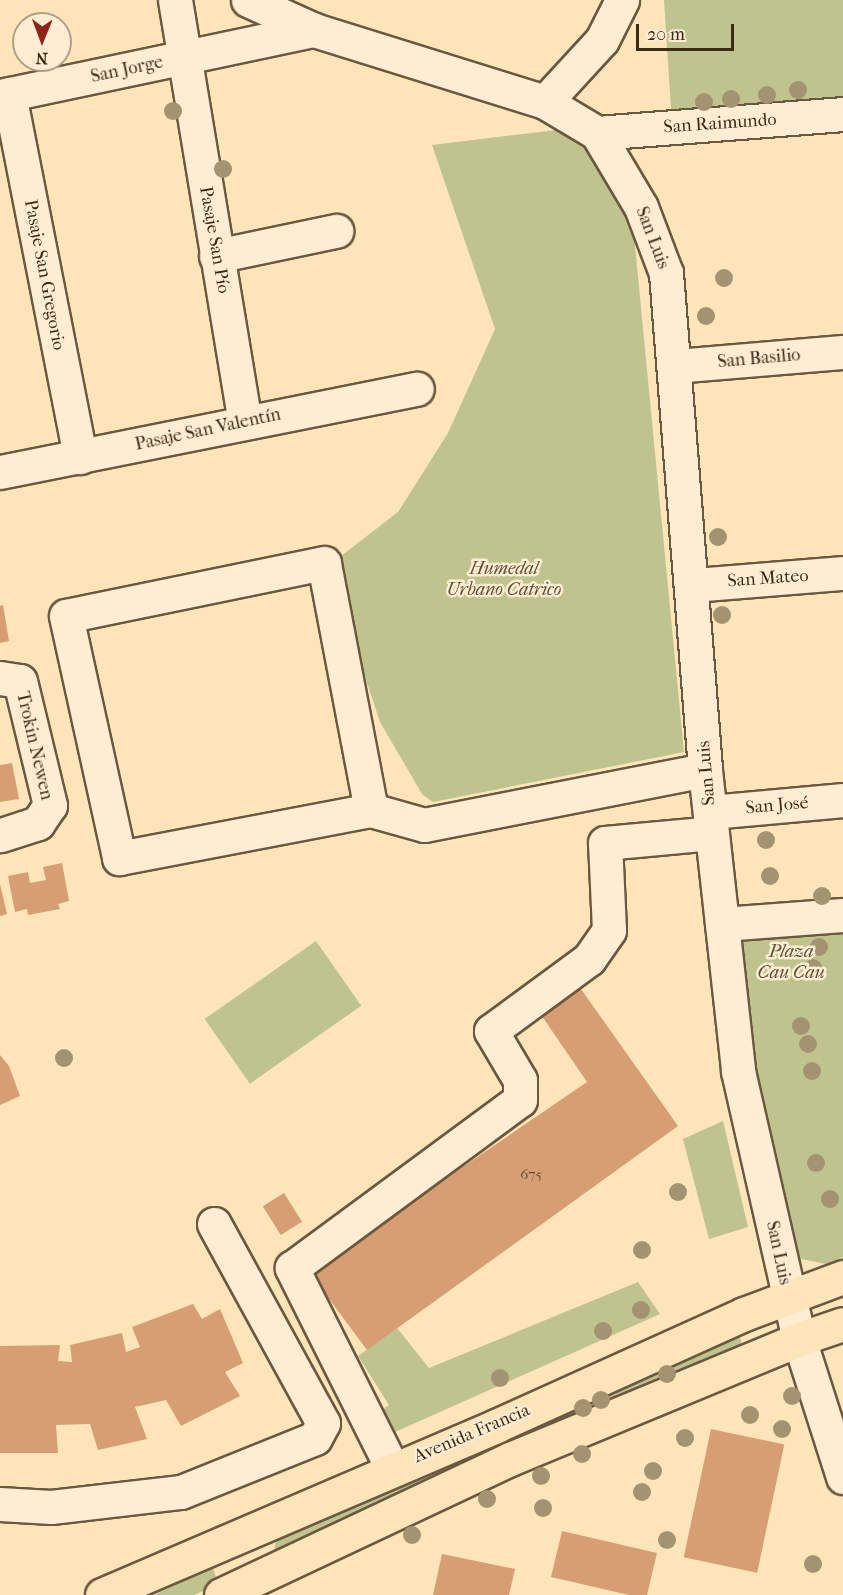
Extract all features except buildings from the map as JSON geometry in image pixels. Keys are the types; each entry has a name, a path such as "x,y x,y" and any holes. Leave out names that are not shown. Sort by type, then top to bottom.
{"main road":[{"name":"Avenida Francia","path":"102,1595 392,1468 496,1426 788,1296 843,1277"},
{"name":"Avenida Francia","path":"221,1595 510,1459 799,1339 843,1324"},
{"path":"496,1426 510,1459"},
{"path":"250,1530 267,1574"}],"street":[{"name":"San Jorge","path":"175,0 183,58"},
{"name":"San Luis","path":"248,0 314,30 545,102 597,133 641,207 666,273 693,585 705,770 738,1071 799,1339 843,1477"},
{"path":"545,102 603,40 622,0"},
{"name":"San Jorge","path":"5,95 314,30"},
{"name":"Pasaje San Pío","path":"183,58 245,422"},
{"name":"Pasaje San Gregorio","path":"5,95 80,457"},
{"name":"San Raimundo","path":"597,133 843,114"},
{"path":"216,256 336,231"},
{"name":"San Basilio","path":"675,366 843,352"},
{"name":"Pasaje San Valentín","path":"0,472 417,389"},
{"path":"371,810 324,563 66,616 119,858 371,810 424,825 705,770"},
{"name":"San Mateo","path":"693,585 843,573"},
{"name":"Trokin Newen","path":"0,678 20,681 50,805 38,823 0,835"},
{"name":"San José","path":"392,1468 292,1268 520,1100 520,1080 491,1031 589,959 609,930 605,843 711,822 843,800"},
{"path":"722,924 843,915"},
{"path":"0,1504 51,1507 181,1492 315,1438 323,1423 214,1224"}],"green space":[{"path":"664,0 843,0 843,102 686,117 671,109"},
{"name":"Humedal Urbano Catrico","path":"623,122 684,752 433,802 422,794 380,722 349,628 341,556 398,512 448,433 495,329 432,145"},
{"name":"Plaza Cau Cau","path":"843,905 843,1257 826,1264 796,1258 749,1077 733,915"},
{"path":"316,941 361,1006 250,1084 205,1019"},
{"path":"723,1121 748,1227 709,1239 683,1139"},
{"path":"638,1282 660,1314 395,1432 383,1409 389,1405 358,1356 397,1328 429,1368"},
{"path":"734,1335 741,1339 742,1351 532,1443 528,1425"},
{"path":"462,1456 472,1466 273,1555 277,1537"},
{"path":"213,1568 218,1584 194,1595 153,1595"}]}
